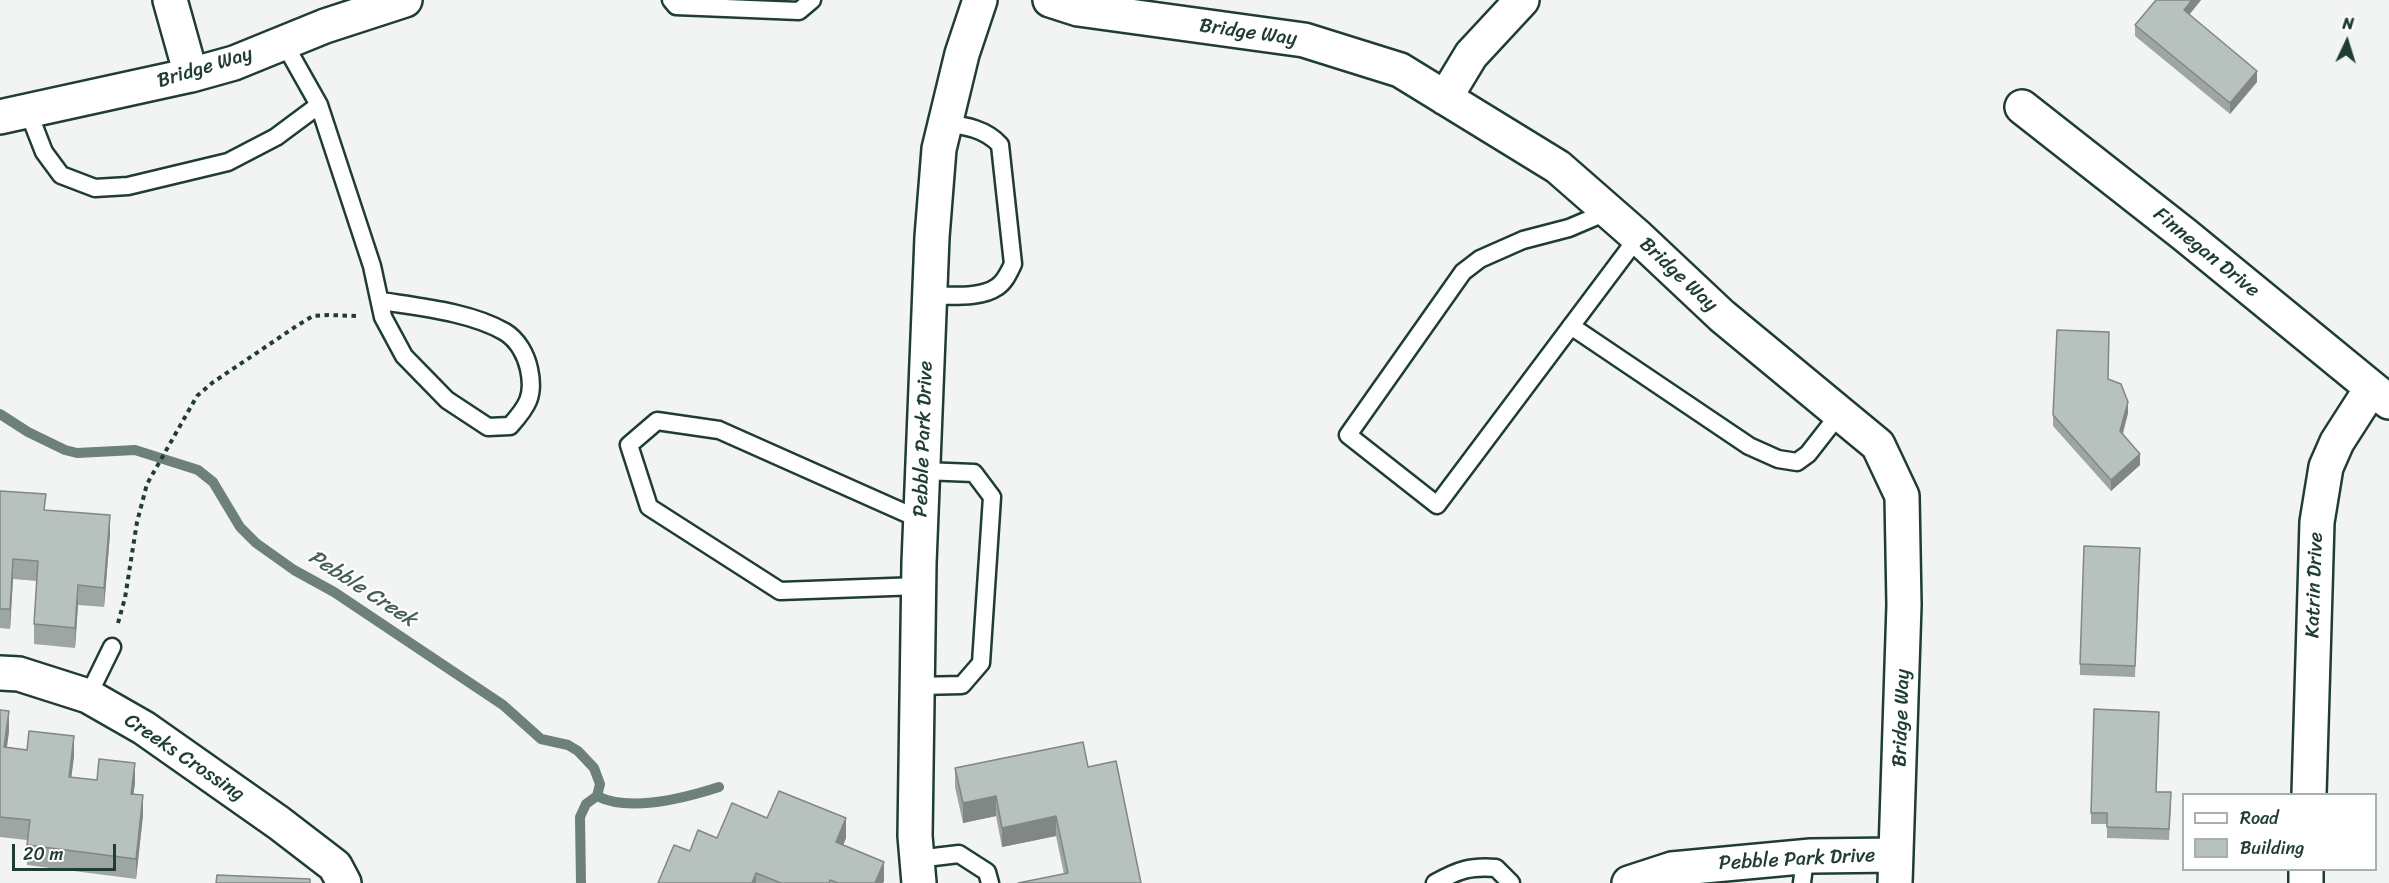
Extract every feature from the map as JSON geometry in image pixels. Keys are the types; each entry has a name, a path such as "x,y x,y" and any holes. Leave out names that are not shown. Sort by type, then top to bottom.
{"street":[{"path":"170,0 191,75"},
{"name":"Bridge Way","path":"14,114 191,75 234,63 325,26 405,0"},
{"name":"Pebble Park Drive","path":"918,871 915,836 919,586 930,296 939,149 962,54 980,0"},
{"name":"Bridge Way","path":"1050,0 1078,9 1304,40 1400,70 1558,167 1638,237 1722,316 1878,445 1902,496 1904,617 1896,869"},
{"path":"1445,98 1471,55 1522,0"},
{"name":"Finnegan Drive","path":"2022,106 2185,235 2380,395"},
{"name":"Katrin Drive","path":"2308,793 2317,522 2326,467 2337,442 2380,395"},
{"name":"Creeks Crossing","path":"0,673 19,674 88,696 144,728 279,823 335,866 344,883"},
{"name":"Pebble Park Drive","path":"1629,883 1672,869 1896,869"}],"lane":[{"path":"672,0 676,6 799,11 812,0"},
{"path":"284,43 319,105 372,266 382,309 404,356 447,400 488,427 510,426 527,408 532,381 525,354 506,332 461,315 382,309"},
{"path":"14,114 61,175 95,188 128,186 228,162 276,137 319,105"},
{"path":"930,296 980,294 996,288 1005,279 1013,264 1000,145 992,135 969,126 945,123"},
{"path":"1609,211 1569,228 1523,240 1480,259 1463,272 1348,435 1437,505 1638,237"},
{"path":"1571,326 1749,446 1778,459 1797,462 1808,454 1840,413"},
{"path":"919,586 780,591 649,507 629,445 657,421 719,430 921,520"},
{"path":"917,686 962,685 981,663 992,497 974,473 923,471"},
{"path":"88,696 112,647"},
{"path":"918,871 959,854 987,872 990,883"},
{"path":"1435,883 1455,872 1475,866 1496,868 1511,883"}],"path":[{"path":"112,647 125,598 137,522 147,484 197,396 212,383 313,316 382,309"}],"building":[{"path":"2156,0 2192,0 2184,10 2257,71 2230,103 2135,25"},
{"path":"2057,330 2109,332 2108,379 2121,384 2128,402 2120,431 2140,454 2111,480 2053,415"},
{"path":"0,491 46,494 44,510 110,515 104,588 78,585 75,628 34,624 38,561 13,559 10,609 0,609"},
{"path":"2084,546 2140,548 2135,666 2080,664"},
{"path":"2094,709 2159,712 2156,792 2171,792 2169,829 2107,827 2107,813 2091,813"},
{"path":"0,710 9,711 4,747 27,750 29,731 74,736 69,777 97,780 99,759 135,763 131,794 143,795 136,859 27,845 30,820 0,817"},
{"path":"1083,742 1088,767 1116,761 1141,883 1018,883 1068,873 1056,816 1002,828 996,796 963,803 955,768"},
{"path":"779,791 846,818 836,842 884,862 875,883 838,883 830,880 829,883 781,883 756,873 752,883 658,883 674,845 690,851 698,830 717,838 732,803 767,818"},
{"path":"217,875 310,879 310,883 216,883"}],"waterway":[{"name":"Pebble Creek","path":"0,414 28,432 65,450 77,453 135,450 198,470 213,482 240,527 256,543 294,570 334,592 503,705 541,739 568,745 578,751 594,768 600,784 597,796 586,804 580,817 581,883"},
{"path":"597,796 610,801 641,804 674,799 719,787"}]}
